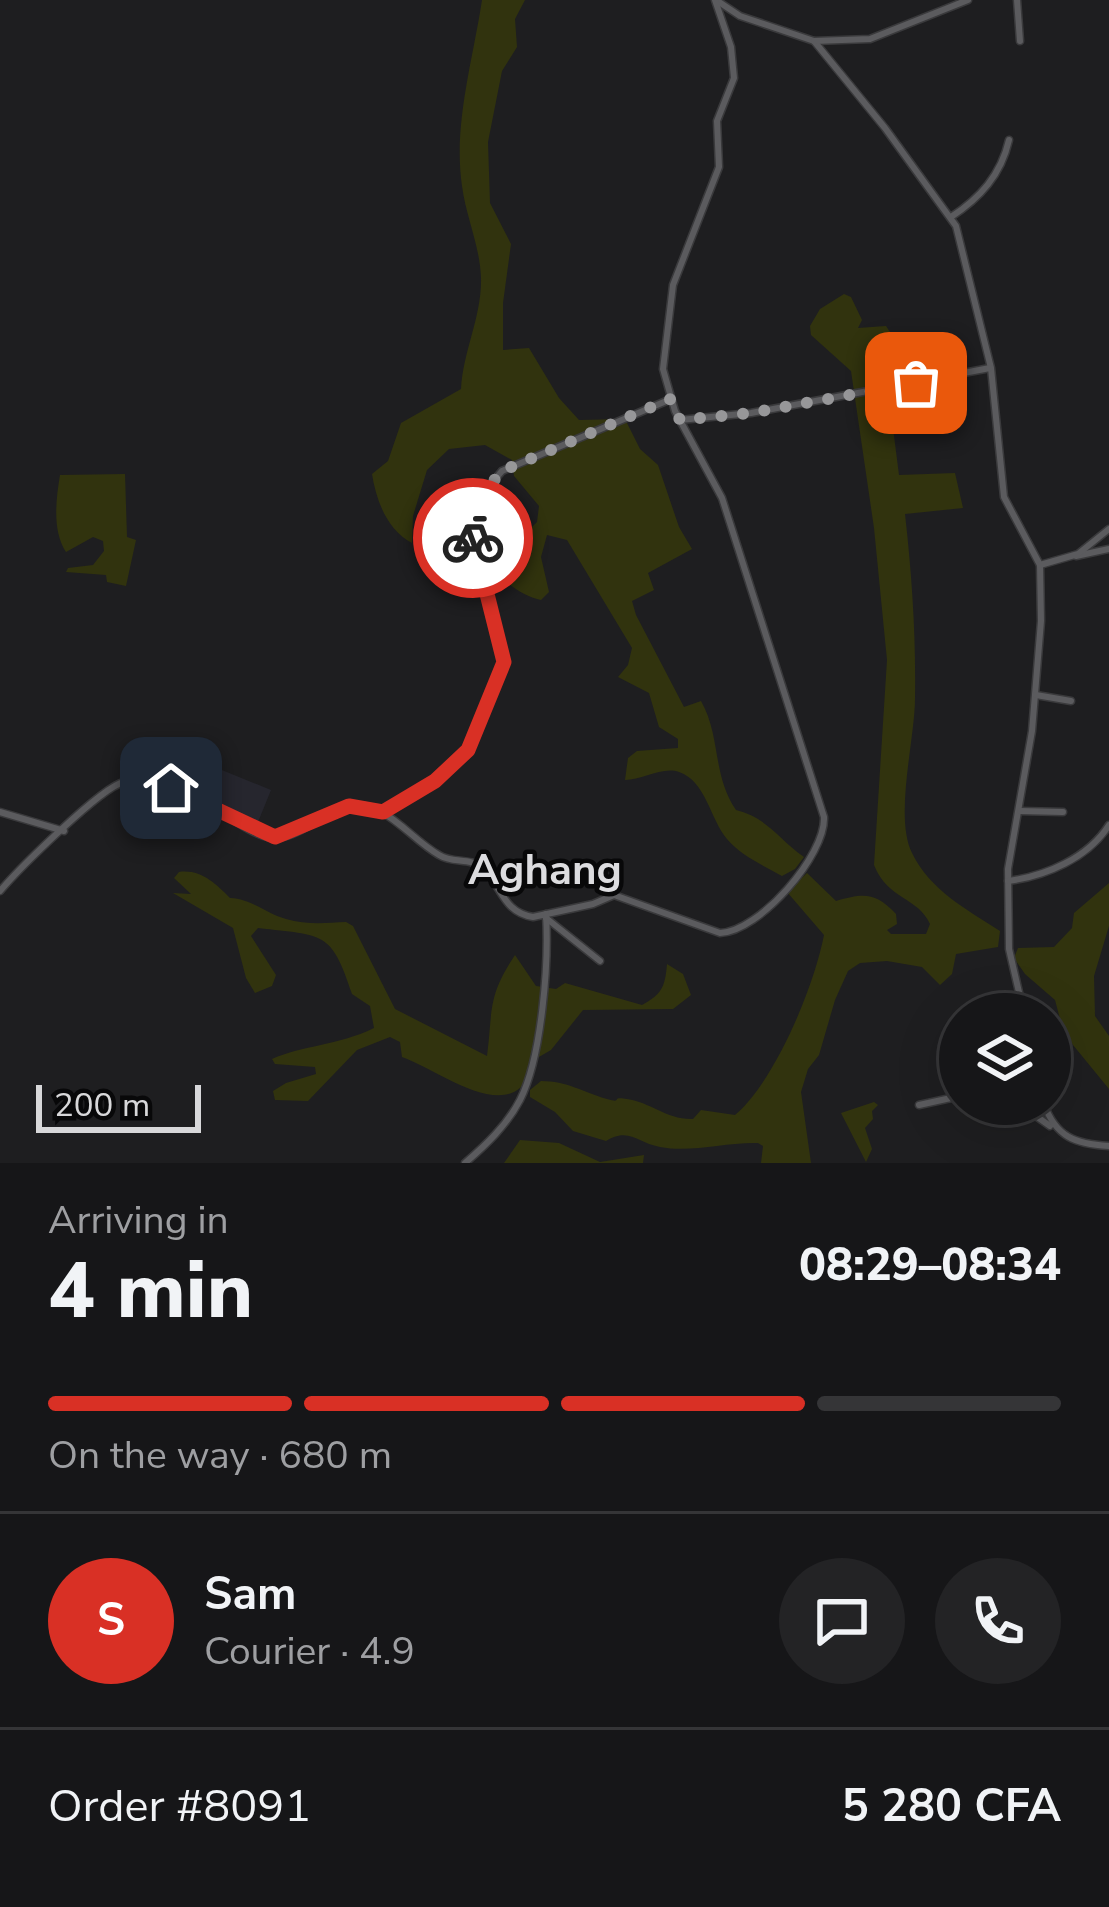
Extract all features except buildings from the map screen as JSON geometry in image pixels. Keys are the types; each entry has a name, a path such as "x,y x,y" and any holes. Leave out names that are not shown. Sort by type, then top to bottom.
{"street":[{"path":"716,0 740,16 814,41 873,39 968,0"},
{"path":"0,891 114,786 125,782 171,788 268,837 349,806 383,812 442,858 474,862 484,869 501,898 524,915 546,916 614,895 720,933 733,932 768,909 814,855 824,835 824,817 733,529 713,476 670,399 663,369 668,307 719,167 717,121 734,78 731,47 716,0"},
{"path":"1017,0 1020,41"},
{"path":"814,41 951,217 991,368 1004,497 1040,565 1036,695 1009,858 1009,949 1019,993"},
{"path":"951,217 989,184 1009,140"},
{"path":"680,420 751,413 991,368"},
{"path":"383,812 435,781 468,750 504,662 473,547 473,515 491,481 502,471 670,399"},
{"path":"1072,556 1109,529"},
{"path":"1040,565 1109,548"},
{"path":"1036,695 1071,701"},
{"path":"1020,811 1063,812"},
{"path":"0,812 64,831"},
{"path":"1008,881 1076,857 1100,839 1109,825"},
{"path":"546,916 600,961"},
{"path":"465,1163 506,1123 530,1074 548,972 546,916"},
{"path":"919,1105 939,1101"},
{"path":"1048,1125 1073,1141 1109,1147"},
{"path":"1053,1125 1056,1131"}],"shaded area":[{"path":"195,759 271,790 256,827 183,791"}],"green space":[{"path":"482,0 525,0 515,19 517,47 502,71 488,142 490,203 511,244 503,350 529,348 559,398 579,420 625,419 640,449 658,465 679,527 692,549 648,573 654,590 632,601 636,615 684,707 701,701 712,728 723,783 736,810 765,824 804,857 782,876 732,845 702,792 688,777 666,771 625,780 628,758 637,751 678,748 678,739 659,727 649,693 618,677 628,665 632,648 567,540 547,535 541,557 549,592 541,600 513,587 496,571 493,565 537,522 539,506 514,476 512,460 485,445 449,449 427,470 413,516 412,543 389,522 376,494 372,474 388,461 401,423 461,389 479,306 481,278 462,186 460,140"},
{"path":"844,294 851,297 862,320 858,328 886,326 901,348 887,381 899,475 955,473 963,508 905,514 915,675 905,819 919,866 950,898 1000,931 998,947 956,954 952,974 940,985 922,967 887,961 860,963 848,971 801,1092 811,1163 761,1163 763,1146 758,1143 684,1149 628,1136 606,1141 573,1131 555,1112 530,1097 530,1090 541,1081 550,1081 615,1101 635,1101 684,1119 693,1119 701,1110 735,1115 778,1057 819,956 824,935 787,892 807,873 836,901 862,896 882,902 896,914 897,924 887,930 891,934 926,934 930,924 918,908 887,885 874,865 887,660 874,528 851,371 811,335 810,326 820,309"},
{"path":"125,474 127,537 136,540 126,586 107,582 106,575 66,572 93,565 104,551 103,541 93,537 66,552 57,525 60,475"},
{"path":"179,872 201,875 230,898 286,919 353,926 395,1009 487,1056 495,993 515,955 536,986 556,989 565,983 642,1005 661,989 667,964 683,974 691,995 673,1009 583,1010 551,1050 532,1061 521,1087 509,1094 479,1092 445,1078 402,1057 400,1042 390,1037 357,1050 308,1101 275,1100 273,1091 316,1074 315,1067 275,1064 272,1059 374,1028 370,1006 352,994 338,958 322,940 258,928 251,936 276,975 272,986 255,993 246,978 233,928 173,893 191,894 174,878"},
{"path":"1109,883 1109,926 1094,976 1095,1016 1109,1036 1109,1089 1071,1043 1071,993 1047,993 1014,958 1018,948 1054,947 1072,928 1074,913"},
{"path":"874,1102 878,1105 865,1128 872,1149 866,1162 841,1113"},
{"path":"520,1140 559,1143 600,1162 644,1155 643,1163 504,1163"}],"way so far":[{"path":"473,538 473,515 481,496 502,471 670,399 680,420 751,413 916,383"}],"district":[{"name":"Aghang","path":"545,870"}],"route":[{"path":"171,788 275,837 349,806 383,812 419,793 458,763 468,750 504,662 473,538"}]}
